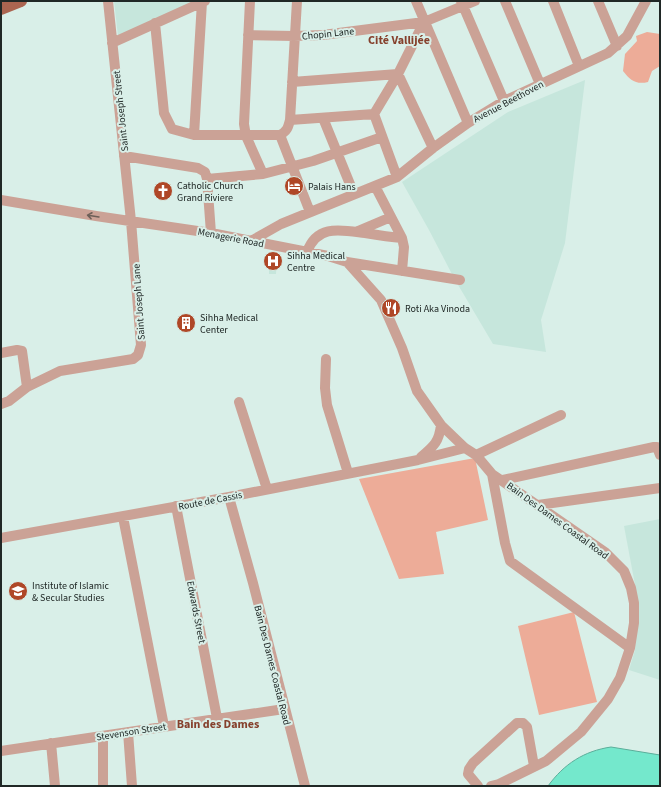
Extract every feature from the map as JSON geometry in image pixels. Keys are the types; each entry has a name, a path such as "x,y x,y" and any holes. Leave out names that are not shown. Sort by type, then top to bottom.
{"main road":[{"path":"1,9 20,1"}],"street":[{"name":"Saint Joseph Street","path":"108,1 131,221"},
{"path":"250,1 244,124 246,136 263,174"},
{"path":"155,23 164,113 172,129 194,135 246,136 282,134 287,129 290,120 297,1"},
{"path":"416,1 468,123"},
{"name":"Chopin Lane","path":"248,35 323,35 424,22 462,4 475,1"},
{"path":"505,1 540,84"},
{"path":"553,1 579,66"},
{"path":"598,1 617,46"},
{"name":"Avenue Beethoven","path":"251,241 281,224 397,177 433,148 468,123 504,101 608,53 627,36 646,1"},
{"path":"112,43 204,2 194,135"},
{"path":"462,4 504,101"},
{"path":"374,114 398,74 424,22"},
{"path":"292,82 398,74"},
{"path":"398,74 433,148"},
{"path":"290,120 374,114"},
{"path":"374,114 397,177"},
{"path":"323,118 354,194"},
{"path":"282,134 292,166 310,212"},
{"path":"207,179 263,174 382,137"},
{"path":"124,156 198,168 205,172 207,179 211,233"},
{"path":"375,186 402,238 404,247 402,271"},
{"name":"Menagerie Road","path":"1,200 211,233 307,252 347,262 460,280"},
{"path":"356,232 391,217"},
{"name":"Saint Joseph Lane","path":"1,404 9,401 28,387 60,371 133,359 138,355 141,345 131,221"},
{"path":"307,252 310,243 326,231 337,229 402,238"},
{"name":"Bain Des Dames Coastal Road","path":"347,262 381,300 402,348 416,391 441,425 465,448 476,455 492,474 503,480 605,552 624,571 631,588 634,603 634,623 630,648 620,678 608,699 581,732 546,761 499,784 491,786"},
{"path":"1,353 17,350 22,351 28,387"},
{"path":"326,359 324,388 327,405 348,473"},
{"path":"239,402 267,489"},
{"path":"476,455 560,415"},
{"path":"418,460 434,446 440,436 441,425"},
{"name":"Route de Cassis","path":"1,538 228,497 418,460 465,448"},
{"path":"503,480 657,451"},
{"path":"492,474 505,543 510,561 630,648"},
{"path":"538,505 660,488"},
{"name":"Bain Des Dames Coastal Road","path":"228,497 253,583 284,709 305,786"},
{"name":"Edwards Street","path":"176,506 217,718"},
{"path":"123,516 164,726"},
{"name":"Stevenson Street","path":"1,751 284,709"},
{"path":"478,786 468,774 469,769 473,763 517,723 523,723 527,727 534,766"},
{"path":"128,732 132,786"},
{"path":"103,736 103,786"},
{"path":"51,743 55,786"}],"shaded area":[{"path":"114,1 201,1 118,36"},
{"path":"647,32 660,34 660,66 652,71 648,82 640,83 628,77 623,71 625,54 637,41 636,36"},
{"path":"585,80 565,243 541,320 546,352 493,344 454,278 402,182 508,112"},
{"name":"Sihha Medical Centre","path":"269,256 277,256 276,274 269,274"},
{"path":"475,458 488,520 436,532 444,574 399,579 359,479"},
{"path":"660,519 660,680 629,670 635,650 636,590 624,526"},
{"path":"574,612 597,702 539,715 518,626"},
{"path":"611,747 660,755 660,786 548,786 561,771 583,755"}],"place":[{"name":"Palais Hans","path":"294,186"},
{"name":"Catholic Church Grand Riviere","path":"163,191"},
{"name":"Sihha Medical Centre","path":"273,261"},
{"name":"Roti Aka Vinoda","path":"391,308"},
{"name":"Sihha Medical Center","path":"186,323"},
{"name":"Institute of Islamic & Secular Studies","path":"18,591"}],"district":[{"name":"Cité Vallijée","path":"399,40"},
{"name":"Bain des Dames","path":"218,724"}]}
